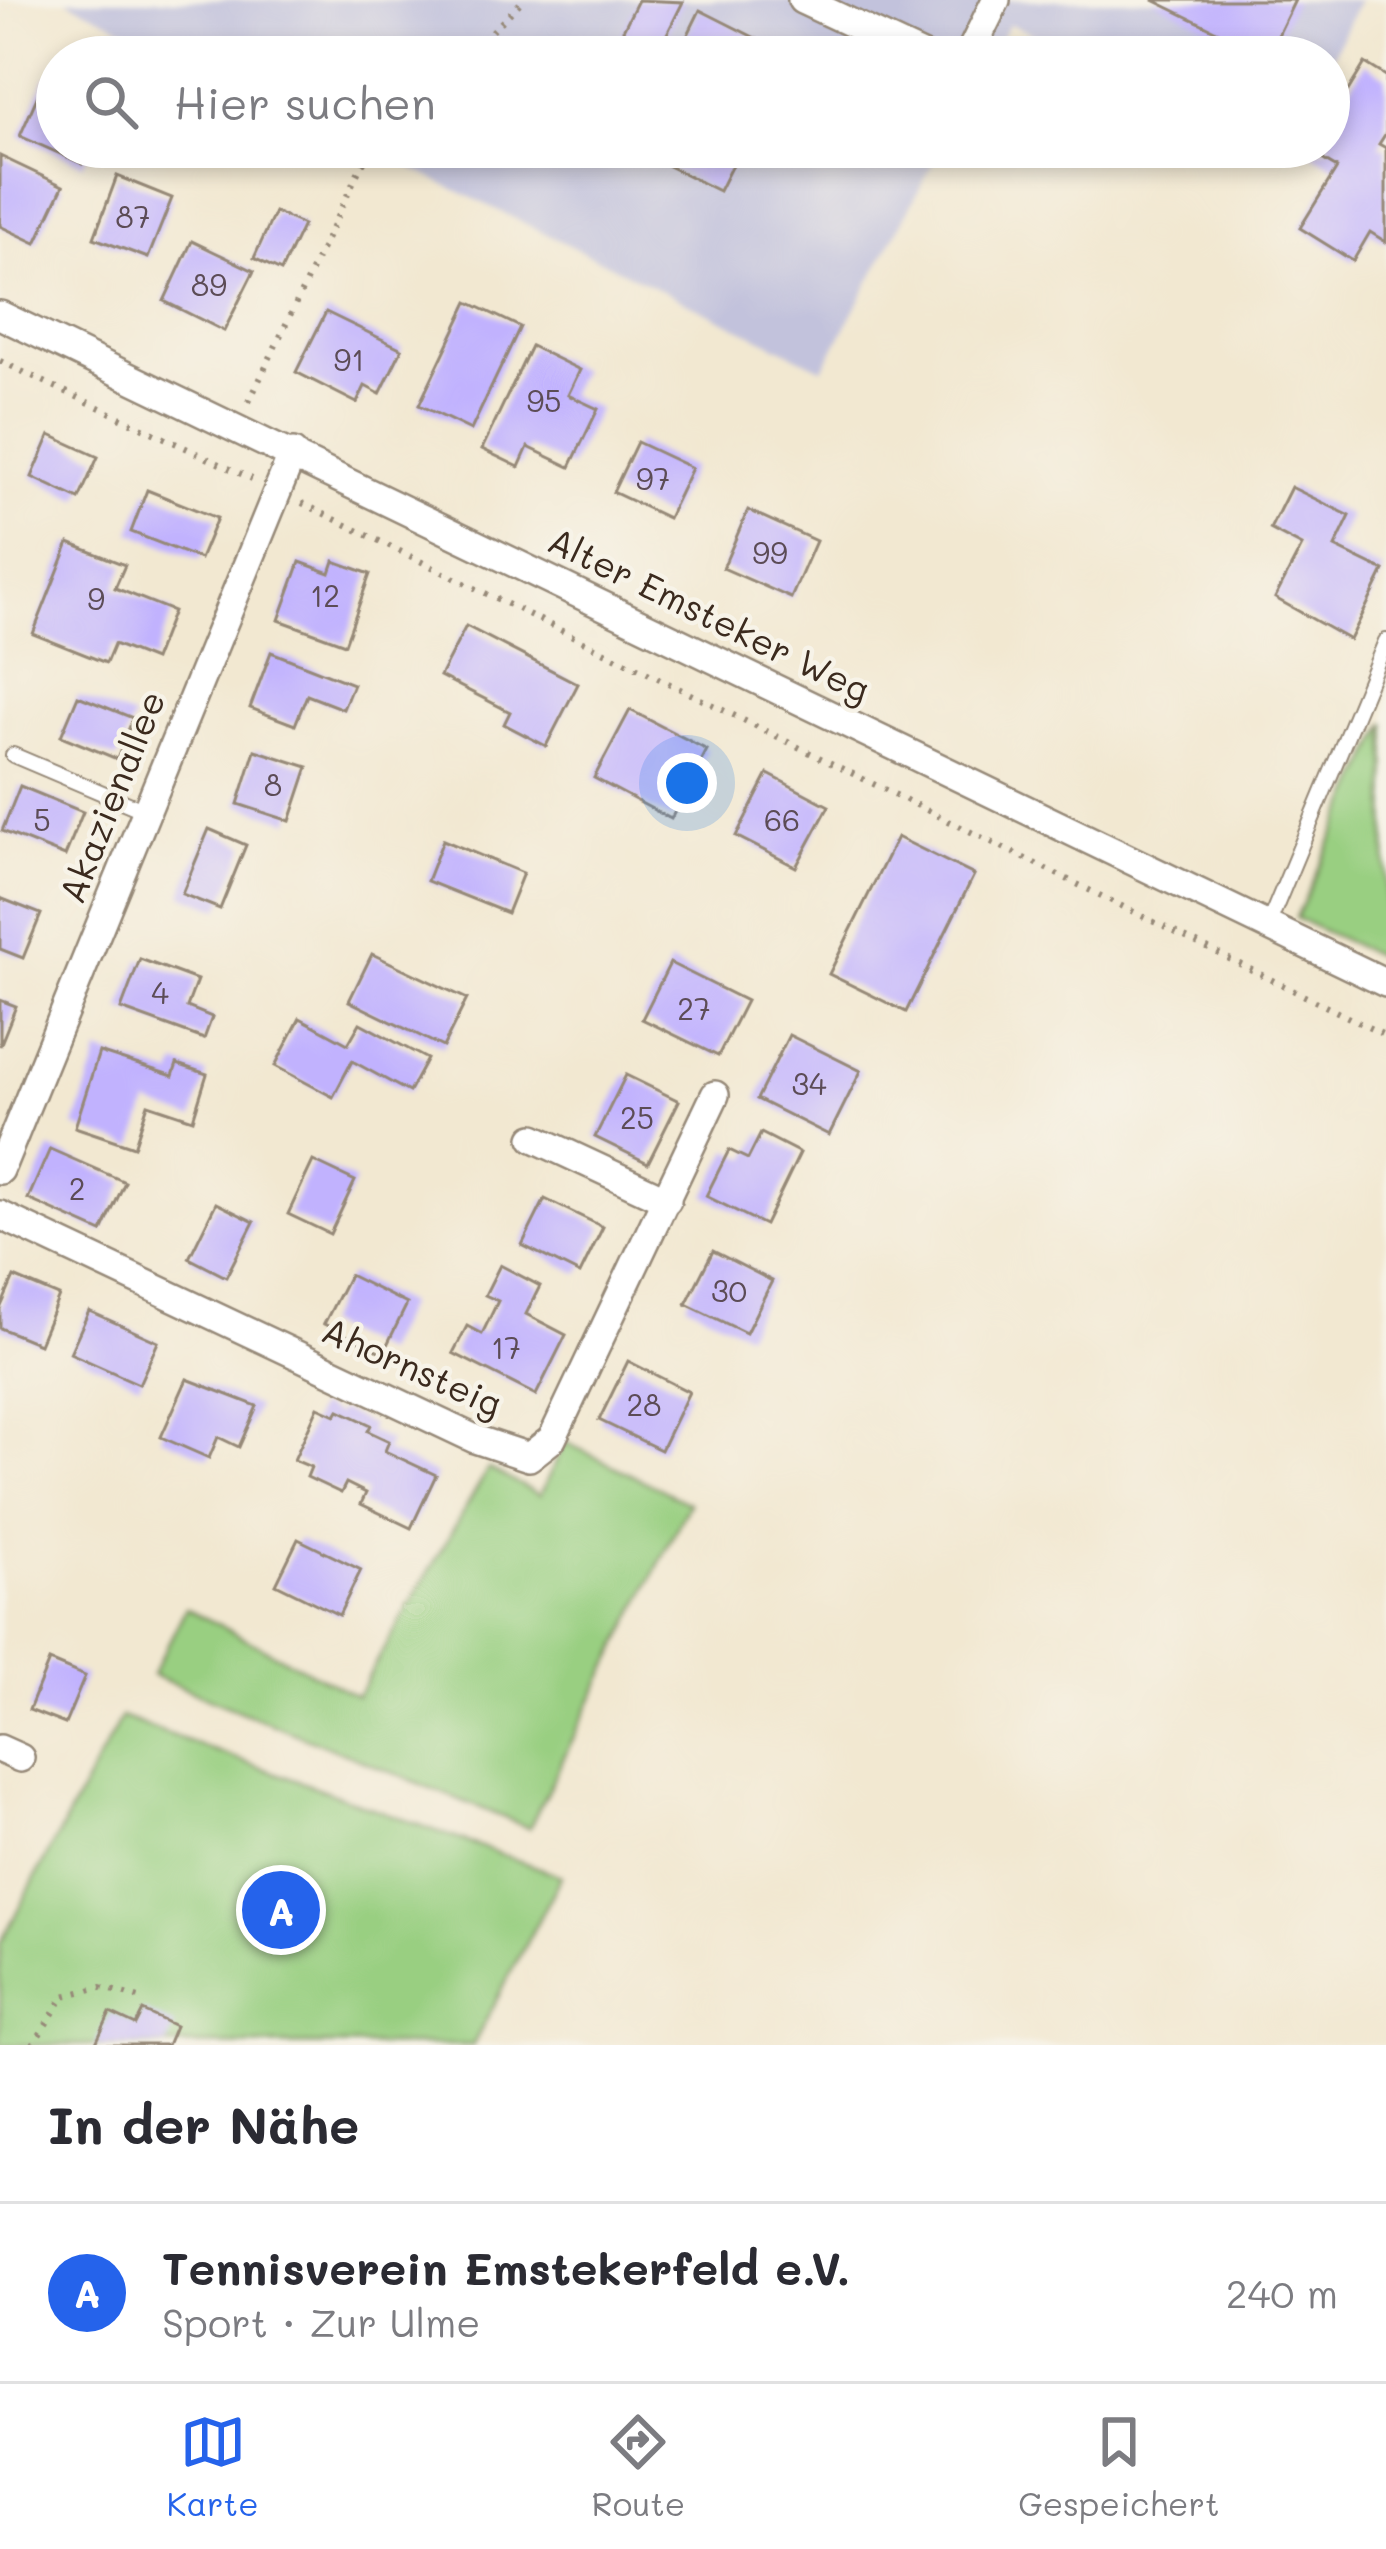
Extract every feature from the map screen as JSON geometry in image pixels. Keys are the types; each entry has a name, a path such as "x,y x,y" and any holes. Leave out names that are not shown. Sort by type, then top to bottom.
{"street":[{"path":"802,0 879,36"},
{"path":"978,36 996,0"},
{"name":"Alter Emsteker Weg","path":"0,314 1386,983"},
{"name":"Akazienallee","path":"0,1170 293,453"},
{"name":"Ahornsteig","path":"0,1215 475,1439 530,1457 551,1439 715,1095"},
{"path":"534,1138 667,1200"}],"lane":[{"path":"1268,925 1386,641"},
{"path":"13,755 145,811"}],"path":[{"path":"488,36 523,0"},
{"path":"236,427 360,168"},
{"path":"0,361 278,491 1386,1036"},
{"path":"33,2045 64,1996 101,1987 140,1998"}],"shaded area":[{"path":"66,0 1359,0 1342,36 1038,36 1009,24 1002,36 140,36"},
{"path":"411,168 931,168 823,369"}],"green space":[{"path":"1386,723 1386,960 1296,918"},
{"path":"565,1442 689,1503 529,1828 152,1675 186,1608 357,1696 488,1469 540,1495"},
{"path":"121,1717 561,1876 473,2045 0,2045 0,1944"}],"building":[{"path":"638,0 683,2 666,36 620,36"},
{"path":"1153,0 1295,0 1278,36 1227,36"},
{"path":"700,10 751,36 687,36"},
{"path":"1365,63 1386,76 1386,133 1379,144 1386,148 1386,242 1370,232 1353,261 1300,228 1337,168 1350,168 1350,88"},
{"path":"36,100 36,143 20,136"},
{"path":"0,156 63,186 36,243 0,226"},
{"path":"672,168 730,168 719,191"},
{"path":"117,176 172,198 148,258 94,238"},
{"path":"275,212 303,225 281,271 254,258"},
{"path":"192,241 254,271 224,331 164,301"},
{"path":"468,302 520,327 471,430 419,405"},
{"path":"326,312 402,349 380,394 365,386 357,403 296,372"},
{"path":"531,346 580,370 568,395 598,409 570,467 528,447 519,467 482,449"},
{"path":"50,435 98,457 79,499 32,477"},
{"path":"637,442 692,468 668,518 613,492"},
{"path":"1291,487 1350,516 1335,547 1384,571 1350,640 1275,598 1302,546 1270,529"},
{"path":"147,490 217,518 200,559 131,532"},
{"path":"748,510 816,541 791,598 723,568"},
{"path":"69,543 125,565 115,588 173,611 154,660 114,644 106,663 33,634"},
{"path":"334,561 370,574 345,644 279,620 300,562 330,573"},
{"path":"466,626 578,684 546,746 504,724 510,712 440,676"},
{"path":"271,652 353,684 343,709 307,695 295,725 250,708"},
{"path":"78,696 133,718 117,759 61,736"},
{"path":"630,710 707,750 671,819 594,778"},
{"path":"255,750 308,767 290,821 238,804"},
{"path":"768,774 829,806 796,867 736,836"},
{"path":"20,786 83,812 65,856 2,831"},
{"path":"209,829 246,845 220,909 182,894"},
{"path":"897,837 974,875 906,1012 829,974"},
{"path":"443,840 523,873 507,913 427,881"},
{"path":"0,898 41,914 23,958 0,949"},
{"path":"372,954 467,999 443,1047 349,1001"},
{"path":"140,959 197,980 187,1007 212,1017 204,1039 121,1009"},
{"path":"670,963 746,1001 718,1056 642,1019"},
{"path":"0,1000 16,1006 0,1046"},
{"path":"300,1018 348,1044 360,1023 427,1059 409,1092 352,1061 333,1097 275,1066"},
{"path":"789,1035 861,1071 829,1135 757,1099"},
{"path":"99,1052 173,1076 177,1064 207,1074 193,1119 148,1104 134,1147 75,1127"},
{"path":"626,1075 679,1101 648,1163 595,1137"},
{"path":"761,1133 800,1153 765,1225 706,1196 729,1150 748,1159"},
{"path":"50,1149 125,1182 102,1232 28,1199"},
{"path":"313,1161 355,1181 330,1234 288,1214"},
{"path":"545,1199 603,1227 580,1274 522,1245"},
{"path":"216,1203 254,1222 226,1277 189,1258"},
{"path":"713,1251 772,1281 746,1333 686,1304"},
{"path":"500,1265 540,1286 526,1314 566,1335 536,1395 453,1353 467,1326 482,1334 498,1301 485,1295"},
{"path":"349,1275 407,1304 383,1353 324,1324"},
{"path":"14,1277 59,1296 39,1344 0,1328 0,1309"},
{"path":"89,1311 158,1342 139,1384 70,1353"},
{"path":"628,1361 689,1392 661,1450 599,1420"},
{"path":"187,1379 257,1406 239,1447 218,1437 209,1458 161,1437"},
{"path":"318,1407 336,1415 339,1410 371,1425 368,1431 389,1441 385,1451 436,1475 411,1528 361,1504 366,1493 346,1483 341,1493 307,1477 311,1467 294,1460"},
{"path":"298,1539 361,1570 339,1615 276,1584"},
{"path":"49,1661 85,1676 65,1724 29,1710"},
{"path":"143,2011 175,2026 167,2045 95,2045 110,2013 136,2025"}],"place":[{"name":"Tennisverein Emstekerfeld e.V.","path":"281,1910"}]}
